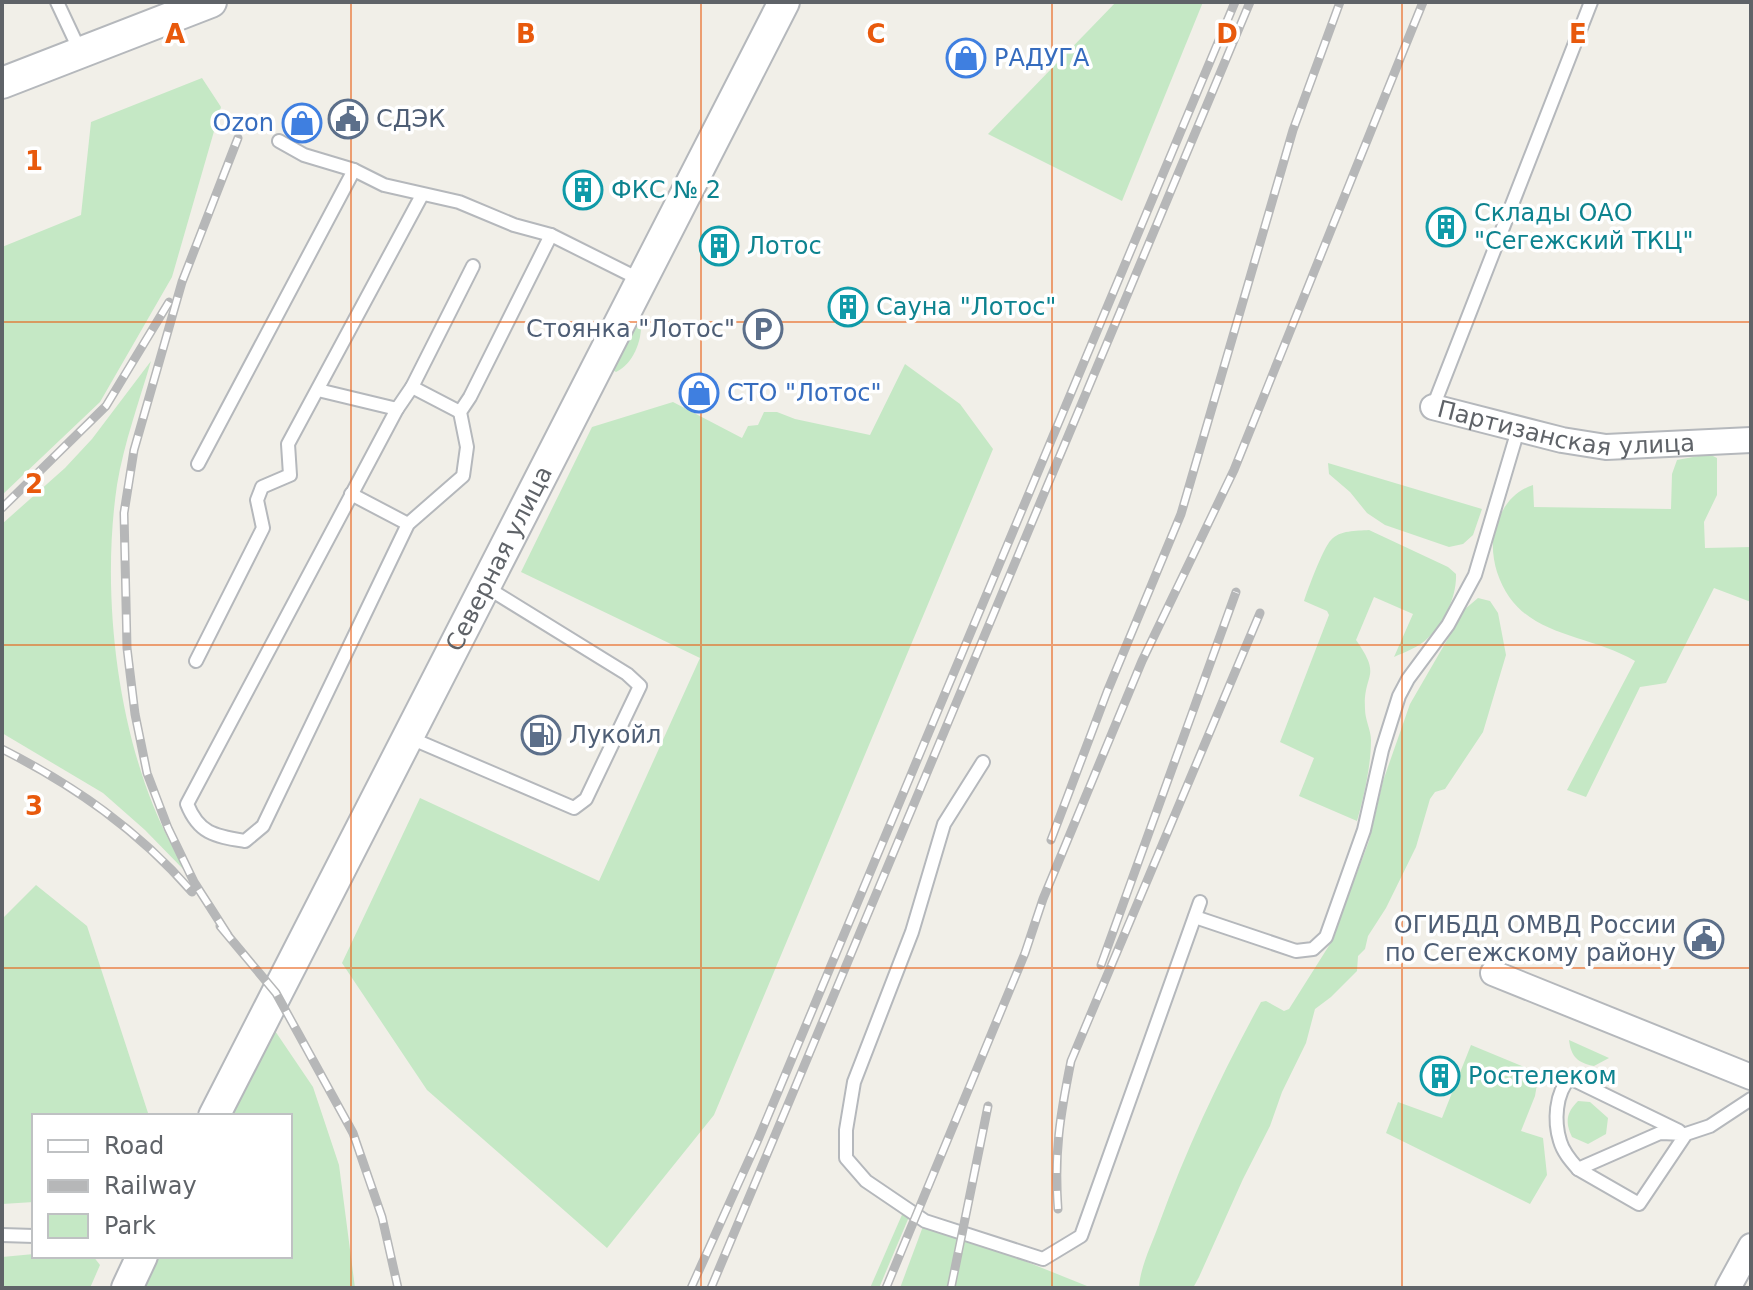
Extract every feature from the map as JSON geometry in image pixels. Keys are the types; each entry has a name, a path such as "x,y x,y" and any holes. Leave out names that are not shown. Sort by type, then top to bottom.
{"street":[{"path":"2,83 211,2"},
{"name":"Северная улица","path":"215,1114 784,2"},
{"name":"Партизанская улица","path":"1433,407 1518,430 1606,447 1751,440"},
{"path":"1493,973 1751,1077"},
{"path":"1728,1288 1751,1246"},
{"path":"127,1288 141,1258"}],"lane":[{"path":"57,2 80,51"},
{"name":"Партизанская улица","path":"1433,407 1591,2"},
{"path":"279,141 323,163 354,170 384,185 459,202 514,225 551,235 641,280"},
{"path":"198,464 354,170"},
{"path":"196,661 263,528 257,500 262,487 290,475 288,444 422,195"},
{"path":"473,266 412,387 351,494 187,804 194,822 216,836 245,841 263,826 408,524 463,476 467,447 460,412 551,235"},
{"path":"412,387 460,412"},
{"path":"318,390 397,409"},
{"path":"1195,917 1296,951 1313,949 1326,937 1364,830 1382,750 1399,696 1448,625 1475,575 1518,430"},
{"path":"351,494 408,524"},
{"path":"408,737 574,808 586,799 640,686 627,674 485,586"},
{"path":"983,762 944,824 912,932 854,1082 846,1130 846,1158 866,1181 925,1221 1043,1259 1081,1236 1200,902"},
{"path":"1570,1078 1686,1134 1639,1204 1578,1169 1560,1143 1556,1119 1559,1099 1570,1078"},
{"path":"1578,1169 1660,1133 1686,1134 1710,1126 1751,1099"},
{"path":"2,1235 32,1236"}],"green space":[{"path":"1116,2 1203,2 1122,201 988,134"},
{"path":"202,78 221,107 172,277 100,402 2,495 2,247 81,215 91,122"},
{"path":"633,318 641,323 638,344 632,358 616,372 608,367"},
{"path":"151,361 117,485 111,564 112,606 115,647 129,729 157,814 185,871 103,793 2,733 2,524 65,468 92,439"},
{"path":"905,364 960,404 993,449 714,1115 607,1248 427,1090 342,963 420,798 599,881 700,658 521,572 592,427 673,402 742,438 748,426 758,425 764,412 777,412 795,419 870,435"},
{"path":"1709,454 1717,458 1717,495 1704,522 1705,548 1751,547 1751,602 1714,588 1666,683 1640,687 1586,797 1567,790 1635,661 1537,622 1521,610 1507,594 1497,572 1493,545 1497,522 1513,497 1533,485 1534,507 1671,509 1672,474 1677,460"},
{"path":"1328,463 1482,509 1473,535 1463,544 1449,547 1385,525 1367,513 1350,492 1329,474"},
{"path":"1369,530 1448,567 1456,574 1456,582 1444,617 1434,632 1416,647 1394,657 1413,614 1374,597 1356,640 1369,662 1365,709 1371,740 1367,781 1357,821 1299,796 1314,758 1280,742 1329,615 1327,611 1304,601 1316,569 1328,544 1339,534"},
{"path":"1478,598 1490,601 1498,613 1506,655 1483,732 1445,789 1435,792 1430,799 1416,847 1386,908 1368,936 1365,949 1358,956 1357,971 1315,1009 1306,1043 1282,1092 1270,1126 1193,1288 1139,1288 1147,1256 1181,1167 1219,1083 1261,1002 1266,1001 1284,1011 1289,1009 1330,944 1369,841 1383,781 1410,704 1465,609"},
{"path":"36,885 87,926 148,1114 32,1114 32,1202 2,1204 2,919"},
{"path":"269,1022 313,1087 339,1165 355,1288 136,1288 150,1258 292,1258 292,1114 221,1114"},
{"path":"1569,1040 1609,1058 1594,1066 1584,1063 1574,1055"},
{"path":"1471,1045 1539,1073 1535,1096 1521,1131 1543,1138 1547,1175 1530,1204 1386,1133 1398,1102 1442,1118"},
{"path":"1578,1101 1590,1102 1608,1118 1606,1134 1588,1144 1572,1137 1568,1127 1569,1114"},
{"path":"908,1201 914,1205 879,1288 870,1288"},
{"path":"925,1221 1092,1288 900,1288"},
{"path":"32,1254 32,1258 95,1258 100,1265 90,1288 2,1288 2,1257"}],"railway":[{"path":"691,1288 757,1142 1235,2"},
{"path":"711,1288 1250,2"},
{"path":"1051,840 1107,692 1181,514 1293,130 1340,2"},
{"path":"886,1288 1142,661 1234,470 1423,2"},
{"path":"228,935 194,882 168,828 147,773 135,714 127,648 124,513 134,450 182,282 238,138"},
{"path":"2,508 106,406 169,302"},
{"path":"1101,965 1236,592"},
{"path":"1058,1209 1059,1134 1071,1061 1260,613"},
{"path":"2,749 55,778 104,811 150,849 192,892"},
{"path":"220,926 276,993 353,1133 382,1217 398,1288"},
{"path":"951,1288 988,1106"}],"place":[{"name":"РАДУГА","path":"966,58"},
{"name":"СДЭК","path":"348,119"},
{"name":"Ozon","path":"302,123"},
{"name":"ФКС № 2","path":"583,190"},
{"name":"Склады ОАО \"Сегежский ТКЦ\"","path":"1446,227"},
{"name":"Лотос","path":"719,246"},
{"name":"Сауна \"Лотос\"","path":"848,307"},
{"name":"Стоянка \"Лотос\"","path":"763,329"},
{"name":"СТО \"Лотос\"","path":"699,393"},
{"name":"Лукойл","path":"541,735"},
{"name":"ОГИБДД ОМВД России по Сегежскому району","path":"1704,939"},
{"name":"Ростелеком","path":"1440,1076"}]}
